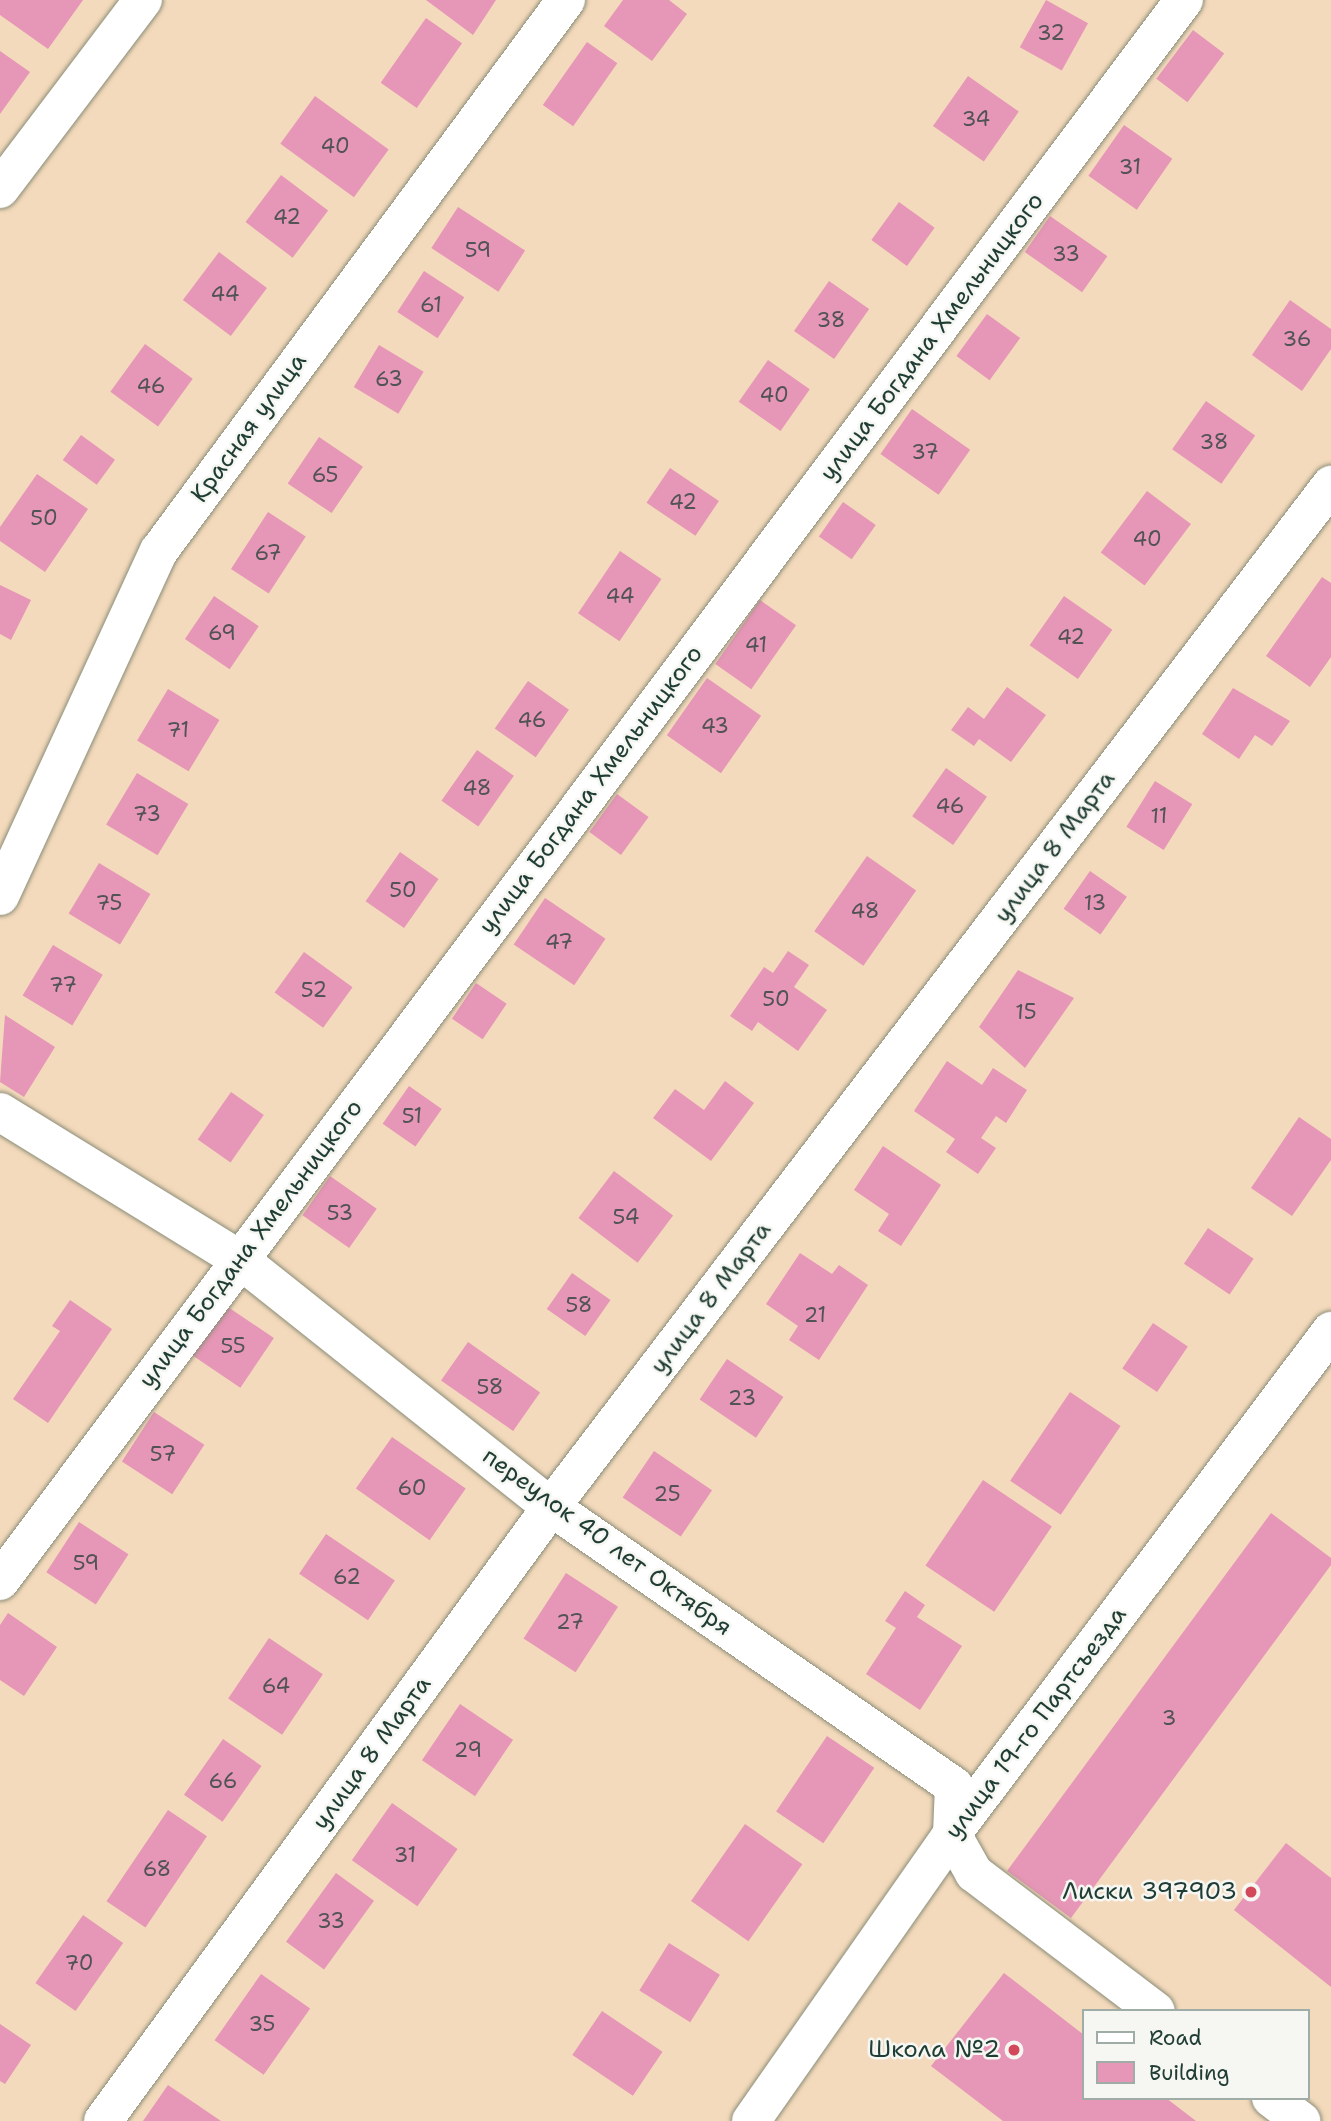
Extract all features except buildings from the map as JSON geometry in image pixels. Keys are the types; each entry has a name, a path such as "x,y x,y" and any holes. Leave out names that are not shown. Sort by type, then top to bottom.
{"street":[{"path":"0,188 143,0"},
{"name":"Красная улица","path":"0,896 159,551 566,0"},
{"name":"улица Богдана Хмельницкого","path":"0,1581 1185,0"},
{"name":"улица 8 Марта","path":"103,2121 551,1507 1331,485"},
{"name":"переулок 40 лет Октября","path":"0,1112 239,1259 551,1507 954,1786 952,1834"},
{"name":"улица 19-го Партсъезда","path":"751,2121 952,1834 1331,1331"},
{"path":"952,1834 974,1873 1153,2009"},
{"path":"1274,2100 1301,2121"}],"place":[{"name":"Лиски 397903","path":"1251,1892"},
{"name":"Школа №2","path":"1014,2050"}]}
